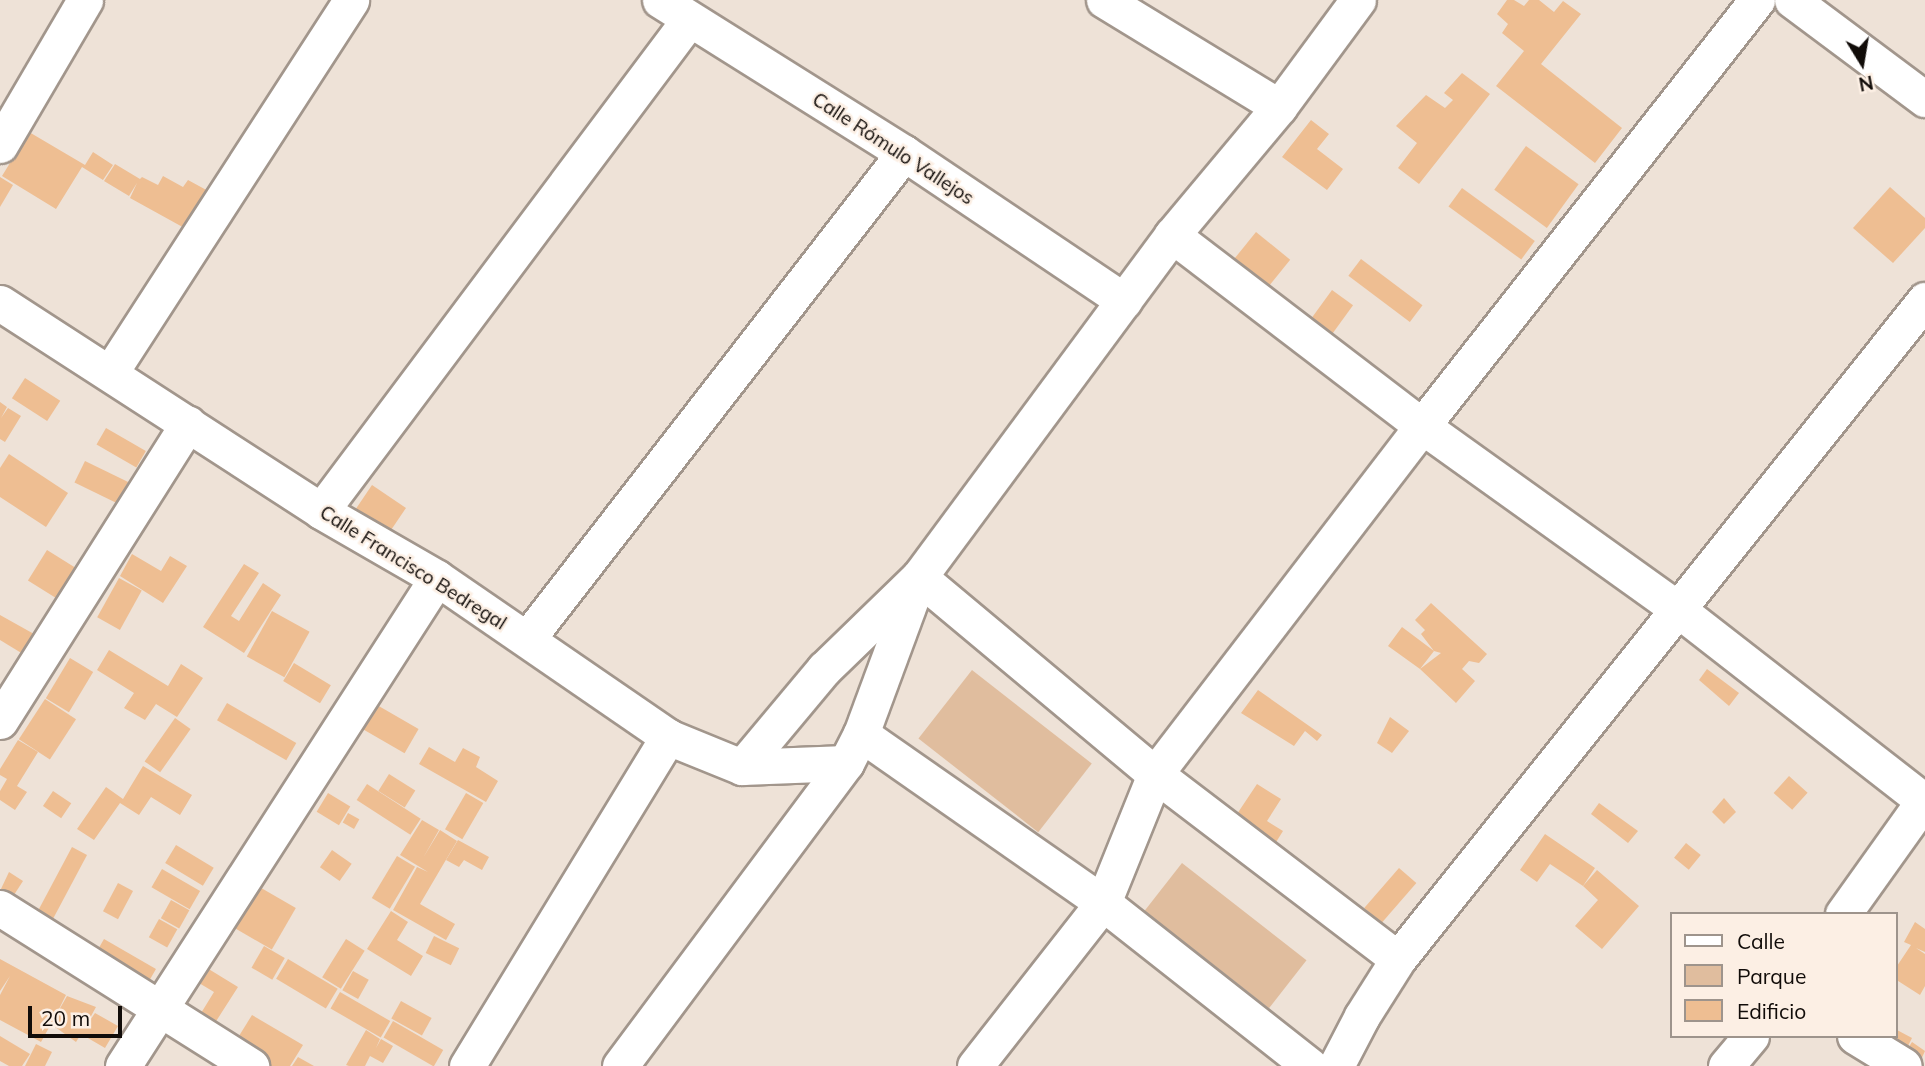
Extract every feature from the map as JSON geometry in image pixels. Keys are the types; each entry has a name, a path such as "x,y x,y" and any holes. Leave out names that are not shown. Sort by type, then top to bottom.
{"street":[{"path":"0,145 85,0"},
{"path":"110,373 351,0"},
{"name":"Calle Rómulo Vallejos","path":"660,0 688,21 904,153 1124,301"},
{"path":"1104,0 1279,107"},
{"path":"742,767 824,669 919,577 1172,235 1279,107 1358,0"},
{"path":"975,1066 1103,903 1155,774 1422,426 1757,0"},
{"path":"1792,0 1925,99"},
{"path":"321,511 688,21"},
{"path":"527,639 904,153"},
{"path":"1172,235 1422,426 1676,608 1924,801 1844,912"},
{"path":"1336,1066 1362,1016 1398,959 1676,608 1925,300"},
{"name":"Calle Francisco Bedregal","path":"0,303 321,511 437,578 668,737 742,767 854,748"},
{"path":"0,721 188,425"},
{"path":"620,1066 854,748 919,577"},
{"path":"919,577 1155,774 1398,959"},
{"path":"123,1066 158,1007 437,578"},
{"path":"467,1066 668,737"},
{"path":"854,748 1103,903 1310,1066"},
{"path":"0,908 251,1066"},
{"path":"1726,1066 1749,1038"},
{"path":"1858,1038 1904,1066"}],"green space":[{"path":"972,670 1092,764 1038,832 918,739"},
{"path":"1182,863 1307,960 1269,1008 1144,911"}],"building":[{"path":"1507,0 1514,0 1524,6 1529,0 1539,0 1554,12 1563,1 1581,14 1541,64 1622,128 1595,163 1496,86 1524,51 1502,33 1508,24 1497,14"},
{"path":"1462,73 1490,94 1419,184 1398,168 1417,143 1396,126 1426,95 1445,108 1453,100 1444,93"},
{"path":"1311,120 1329,134 1317,149 1343,169 1327,190 1282,157"},
{"path":"29,132 85,165 93,152 113,165 103,180 82,167 56,209 2,176"},
{"path":"1526,146 1579,184 1547,228 1494,190"},
{"path":"115,164 140,179 142,177 158,185 163,176 183,187 188,180 210,192 188,230 130,198 137,183 129,196 104,181"},
{"path":"0,177 13,185 0,207"},
{"path":"1890,187 1925,218 1925,228 1893,263 1853,228"},
{"path":"1462,188 1535,241 1521,260 1448,207"},
{"path":"1256,232 1290,260 1266,290 1231,262"},
{"path":"1361,259 1422,305 1410,322 1348,276"},
{"path":"1332,290 1353,305 1331,336 1310,321"},
{"path":"25,378 60,401 47,421 12,398"},
{"path":"0,402 7,407 1,418 8,408 21,416 5,442 0,439"},
{"path":"106,428 146,451 136,467 96,444"},
{"path":"9,454 68,493 46,527 0,497 0,468"},
{"path":"85,461 128,482 118,504 74,483"},
{"path":"372,485 406,508 384,541 350,518"},
{"path":"47,550 76,568 57,599 28,581"},
{"path":"132,554 161,571 170,556 187,566 163,603 120,576"},
{"path":"244,564 259,573 231,616 239,621 263,583 281,595 244,653 203,627"},
{"path":"119,578 142,591 120,630 97,617"},
{"path":"1431,603 1487,654 1479,663 1469,661 1462,669 1475,681 1456,703 1420,669 1441,653 1434,651 1421,634 1425,630 1415,620"},
{"path":"272,611 310,632 284,677 247,656"},
{"path":"0,615 34,634 23,654 0,640"},
{"path":"1402,627 1434,651 1420,669 1388,646"},
{"path":"109,650 168,686 181,664 203,678 177,717 156,704 145,720 124,708 134,693 97,670"},
{"path":"70,658 93,672 69,712 46,698"},
{"path":"294,663 331,685 320,703 283,681"},
{"path":"1707,669 1739,693 1729,706 1699,680"},
{"path":"1258,690 1322,735 1317,741 1305,731 1294,746 1241,713"},
{"path":"45,699 76,719 50,759 19,739"},
{"path":"227,703 296,743 286,760 217,720"},
{"path":"377,705 419,729 405,753 363,729"},
{"path":"1390,717 1409,731 1392,753 1377,743"},
{"path":"175,718 191,729 160,772 145,761"},
{"path":"18,740 38,752 17,786 27,792 15,810 0,800 0,791 7,779 0,775 0,769"},
{"path":"429,747 455,762 463,748 480,757 476,767 498,781 486,802 419,764"},
{"path":"143,766 192,795 180,815 151,797 139,815 120,803 94,840 77,829 106,787 123,799"},
{"path":"389,774 415,790 405,807 378,791"},
{"path":"1789,776 1808,793 1792,810 1774,793"},
{"path":"367,784 421,819 410,835 357,800"},
{"path":"1257,784 1281,799 1267,821 1283,831 1273,847 1233,820"},
{"path":"53,791 71,803 61,818 43,806"},
{"path":"328,793 350,806 339,825 317,812"},
{"path":"466,793 483,803 462,839 445,829"},
{"path":"1724,798 1736,812 1724,824 1712,812"},
{"path":"1599,803 1638,831 1628,843 1591,814"},
{"path":"348,813 359,819 354,829 343,823"},
{"path":"422,820 439,830 423,858 440,830 457,841 420,904 455,924 446,940 393,910 417,867 428,872 400,855"},
{"path":"1545,834 1595,868 1583,886 1550,864 1537,882 1520,870"},
{"path":"458,840 489,857 482,870 464,860 459,867 446,860"},
{"path":"1686,843 1701,855 1689,870 1674,858"},
{"path":"176,845 214,868 203,886 165,863"},
{"path":"72,847 87,855 52,920 37,912"},
{"path":"332,850 352,864 340,881 320,867"},
{"path":"397,856 415,867 390,909 372,898"},
{"path":"1399,868 1416,883 1382,923 1364,908"},
{"path":"162,869 200,891 190,909 152,887"},
{"path":"1597,870 1639,906 1602,949 1575,926 1598,900 1583,886"},
{"path":"9,872 23,881 12,898 0,891"},
{"path":"118,883 133,891 118,919 103,911"},
{"path":"256,885 296,908 272,950 232,927"},
{"path":"171,900 189,910 179,929 161,918"},
{"path":"391,911 408,922 397,940 423,956 411,976 367,949"},
{"path":"159,919 177,929 167,948 149,937"},
{"path":"1915,922 1925,929 1925,952 1916,948 1925,954 1925,986 1920,995 1897,980 1897,966 1911,945 1904,942"},
{"path":"434,936 459,948 451,965 426,953"},
{"path":"104,939 156,969 146,985 94,955"},
{"path":"346,939 365,951 341,989 322,977"},
{"path":"264,946 285,958 272,980 252,968"},
{"path":"0,959 66,995 55,1017 67,996 96,1007 84,1029 95,1013 118,1026 105,1048 81,1034 76,1042 51,1024 41,1042 0,1020 0,995 10,976 0,991"},
{"path":"288,959 338,989 326,1009 276,979"},
{"path":"207,968 238,987 213,1026 198,1018 214,992 199,983"},
{"path":"353,971 369,980 358,999 342,990"},
{"path":"340,992 390,1021 381,1037 330,1008"},
{"path":"401,1001 432,1018 422,1035 391,1018"},
{"path":"252,1015 303,1045 290,1066 271,1066 234,1044"},
{"path":"393,1021 443,1050 433,1066 384,1037"},
{"path":"366,1030 380,1039 376,1048 381,1039 393,1046 383,1063 370,1056 365,1066 346,1065"},
{"path":"1897,1030 1912,1038 1903,1056 1912,1042 1925,1051 1918,1066 1886,1048 1892,1038 1897,1038"},
{"path":"0,1036 30,1054 22,1066 9,1066 0,1061"},
{"path":"36,1044 52,1052 45,1066 25,1066"},
{"path":"298,1057 314,1066 292,1066"}]}
